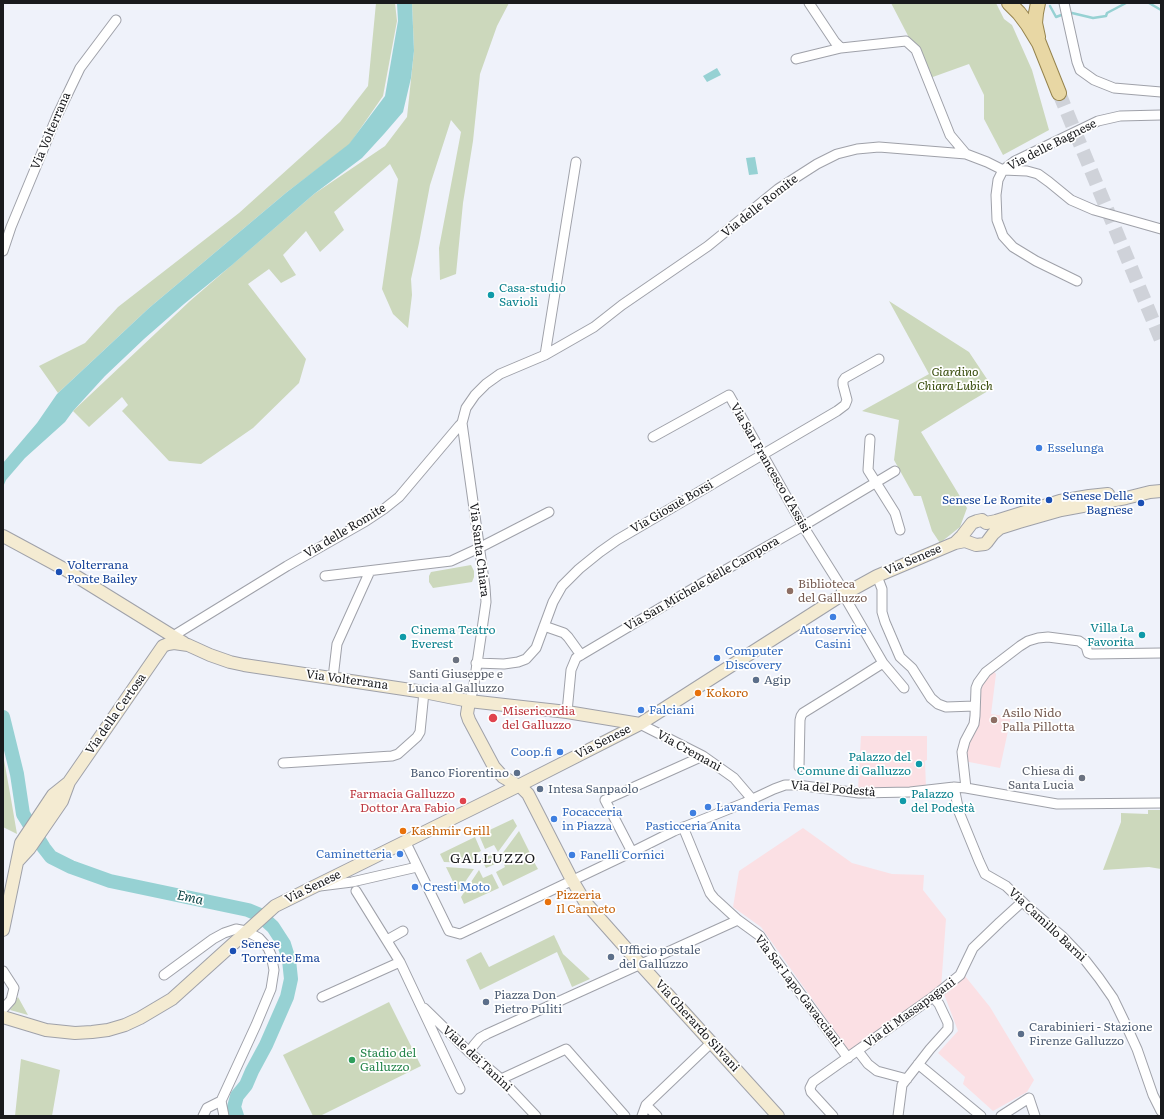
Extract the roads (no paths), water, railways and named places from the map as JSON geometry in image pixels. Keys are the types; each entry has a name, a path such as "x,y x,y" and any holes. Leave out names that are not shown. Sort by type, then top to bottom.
{"main road":[{"path":"1009,3 1023,6 1038,3 1035,22 1039,44"},
{"path":"1009,3 1028,25 1039,44 1059,93"},
{"name":"Via Senese","path":"3,1017 46,1030 60,1032 92,1032 108,1030 125,1025 155,1010 172,999 271,909 285,900 518,786 640,724 843,594 877,576 955,543 963,541 976,545 982,545 988,542 995,532 1003,527 1061,510 1152,492 1161,486"},
{"name":"Via Senese","path":"955,543 972,523 977,521 982,520 986,522 1001,520 1048,504 1089,496 1116,493 1152,492"},
{"path":"986,522 991,528 991,536"},
{"path":"968,529 967,535 971,543"},
{"path":"3,536 66,570 164,636"},
{"name":"Via Volterrana","path":"164,636 168,644 174,643 188,645 210,655 237,664 424,692 469,701 567,712 640,724"},
{"name":"Via della Certosa","path":"3,930 17,862 25,846 69,782 164,636"},
{"name":"Via Gherardo Silvani","path":"469,701 467,714 469,720 494,767 503,777 526,791 585,902 778,1116"}],"street":[{"path":"809,3 835,42 841,48"},
{"path":"1065,7 1080,70 1094,80 1114,88 1161,92"},
{"name":"Via Volterrana","path":"3,251 11,227 57,116 80,68 116,20"},
{"path":"796,59 841,48 906,41 916,50 950,135 966,154"},
{"name":"Via delle Bagnese","path":"1077,281 1036,261 1013,247 1003,236 997,220 996,195 998,180 1003,170 1015,161 1098,121 1120,116 1161,115"},
{"name":"Via delle Romite","path":"164,636 181,630 384,509 399,497 462,423 466,408 475,395 486,384 500,374 544,355 594,327 622,305 708,246 778,189 817,164 837,154 857,149 878,147 966,154 1003,170"},
{"path":"544,355 576,162"},
{"path":"1003,170 1027,171 1038,174 1071,200 1094,210 1161,229"},
{"name":"Via Giosuè Borsi","path":"476,663 504,664 526,659 536,648 553,602 562,586 579,568 617,540 843,407 847,400 843,386 843,381 845,378 879,359"},
{"name":"Via San Francesco d'Assisi","path":"653,437 729,395 803,526 840,584 843,594 883,663 904,688"},
{"name":"Via Santa Chiara","path":"462,423 486,602 472,691 469,701"},
{"path":"870,439 868,470 895,513 900,530"},
{"name":"Via San Michele delle Campora","path":"567,712 571,670 576,658 876,483 895,470"},
{"path":"325,576 451,561 549,512"},
{"path":"333,678 337,644 370,571"},
{"path":"877,576 882,588 882,612 900,657 912,668 931,698 938,704 946,707 975,706"},
{"path":"544,626 564,633 568,636 581,655"},
{"path":"966,788 962,752 965,741 974,724 976,688 982,676 1020,646 1028,641 1048,637 1079,641 1086,646 1088,653 1091,654 1161,653"},
{"path":"799,767 800,720 803,713 883,663"},
{"path":"283,763 392,756 398,754 417,737 420,732 424,692"},
{"name":"Via Cremani","path":"640,724 703,756 734,778 752,799"},
{"path":"632,852 605,800 703,756"},
{"name":"Via del Podestà","path":"405,841 449,931 460,934 683,827 785,785 865,793 910,792 954,787 1057,804 1161,803"},
{"name":"Via Camillo Barni","path":"954,787 959,812 978,861 985,874 1006,886 1022,902 1063,937 1085,960 1099,978 1113,998 1132,1037 1153,1095 1161,1111"},
{"name":"Via Ser Lapo Gavacciani","path":"683,827 710,893 738,920 760,936 772,956 848,1058"},
{"path":"311,888 352,882 417,867"},
{"path":"356,891 400,962 460,1089"},
{"name":"Via di Massapagani","path":"833,1116 812,1094 810,1088 813,1082 933,997 960,975 974,948 1022,902"},
{"path":"469,1052 480,1038 487,1034 738,920"},
{"path":"164,975 184,959 224,933 236,929 250,928 268,948 274,970 271,988 256,1025 221,1101 224,1116"},
{"path":"387,940 404,931"},
{"path":"322,997 400,962"},
{"path":"3,971 14,988 14,992 11,1000 3,1009"},
{"path":"898,1116 902,1085 930,1049 948,1029 948,1023 939,1004 933,997"},
{"name":"Viale dei Tanini","path":"418,1002 469,1052 501,1079 536,1116"},
{"path":"642,1116 646,1105 712,1042"},
{"path":"501,1079 566,1049 625,1116"},
{"name":"Via di Massapagani","path":"858,1051 868,1064 877,1071 907,1079"},
{"path":"918,1064 981,1116"},
{"path":"1001,1116 1029,1098 1035,1116"},
{"path":"203,1116 207,1108 221,1101"},
{"path":"646,1105 657,1116"}],"water":[{"path":"397,3 412,3 414,51 411,78 403,112 362,158 314,194 144,339 105,376 65,422 25,458 6,480 3,487 3,463 37,423 57,394 149,308 287,192 349,144 385,96 398,21"},
{"path":"717,68 721,75 707,82 703,76"},
{"path":"755,157 758,174 749,175 746,158"}],"waterway":[{"path":"1050,6 1056,17 1072,13 1093,18 1106,16 1107,13 1126,3"},
{"path":"1149,3 1161,10"},
{"name":"Ema","path":"3,717 17,774 23,814 51,857 71,867 110,881 248,910 260,915 273,927 284,944 289,960 291,979 287,997 266,1045 246,1085 237,1096 234,1107 237,1116"}],"tunnel":[{"path":"1059,93 1161,340"}],"place":[{"name":"Casa-studio Savioli","path":"491,295"},
{"name":"Esselunga","path":"1039,448"},
{"name":"Senese Le Romite","path":"1049,500"},
{"name":"Senese Delle Bagnese","path":"1141,503"},
{"name":"Volterrana Ponte Bailey","path":"59,572"},
{"name":"Biblioteca del Galluzzo","path":"790,591"},
{"name":"Autoservice Casini","path":"833,617"},
{"name":"Villa La Favorita","path":"1142,635"},
{"name":"Cinema Teatro Everest","path":"403,637"},
{"name":"Computer Discovery","path":"717,658"},
{"name":"Santi Giuseppe e Lucia al Galluzzo","path":"456,660"},
{"name":"Agip","path":"756,680"},
{"name":"Kokoro","path":"698,693"},
{"name":"Falciani","path":"641,710"},
{"name":"Misericordia del Galluzzo","path":"493,718"},
{"name":"Asilo Nido Palla Pillotta","path":"994,720"},
{"name":"Coop.fi","path":"560,752"},
{"name":"Palazzo del Comune di Galluzzo","path":"919,764"},
{"name":"Banco Fiorentino","path":"517,773"},
{"name":"Chiesa di Santa Lucia","path":"1082,778"},
{"name":"Intesa Sanpaolo","path":"540,789"},
{"name":"Farmacia Galluzzo Dottor Ara Fabio","path":"463,801"},
{"name":"Palazzo del Podestà","path":"903,801"},
{"name":"Lavanderia Femas","path":"708,807"},
{"name":"Pasticceria Anita","path":"693,813"},
{"name":"Focacceria in Piazza","path":"554,819"},
{"name":"Kashmir Grill","path":"403,831"},
{"name":"Caminetteria","path":"400,854"},
{"name":"Fanelli Cornici","path":"572,855"},
{"name":"Cresti Moto","path":"415,887"},
{"name":"Pizzeria Il Canneto","path":"548,902"},
{"name":"Senese Torrente Ema","path":"233,951"},
{"name":"Ufficio postale del Galluzzo","path":"611,957"},
{"name":"Piazza Don Pietro Puliti","path":"486,1002"},
{"name":"Carabinieri - Stazione Firenze Galluzzo","path":"1021,1034"},
{"name":"Stadio del Galluzzo","path":"352,1060"}],"district":[{"name":"GALLUZZO","path":"493,859"}],"park label":[{"name":"Giardino Chiara Lubich","path":"955,379"}]}
